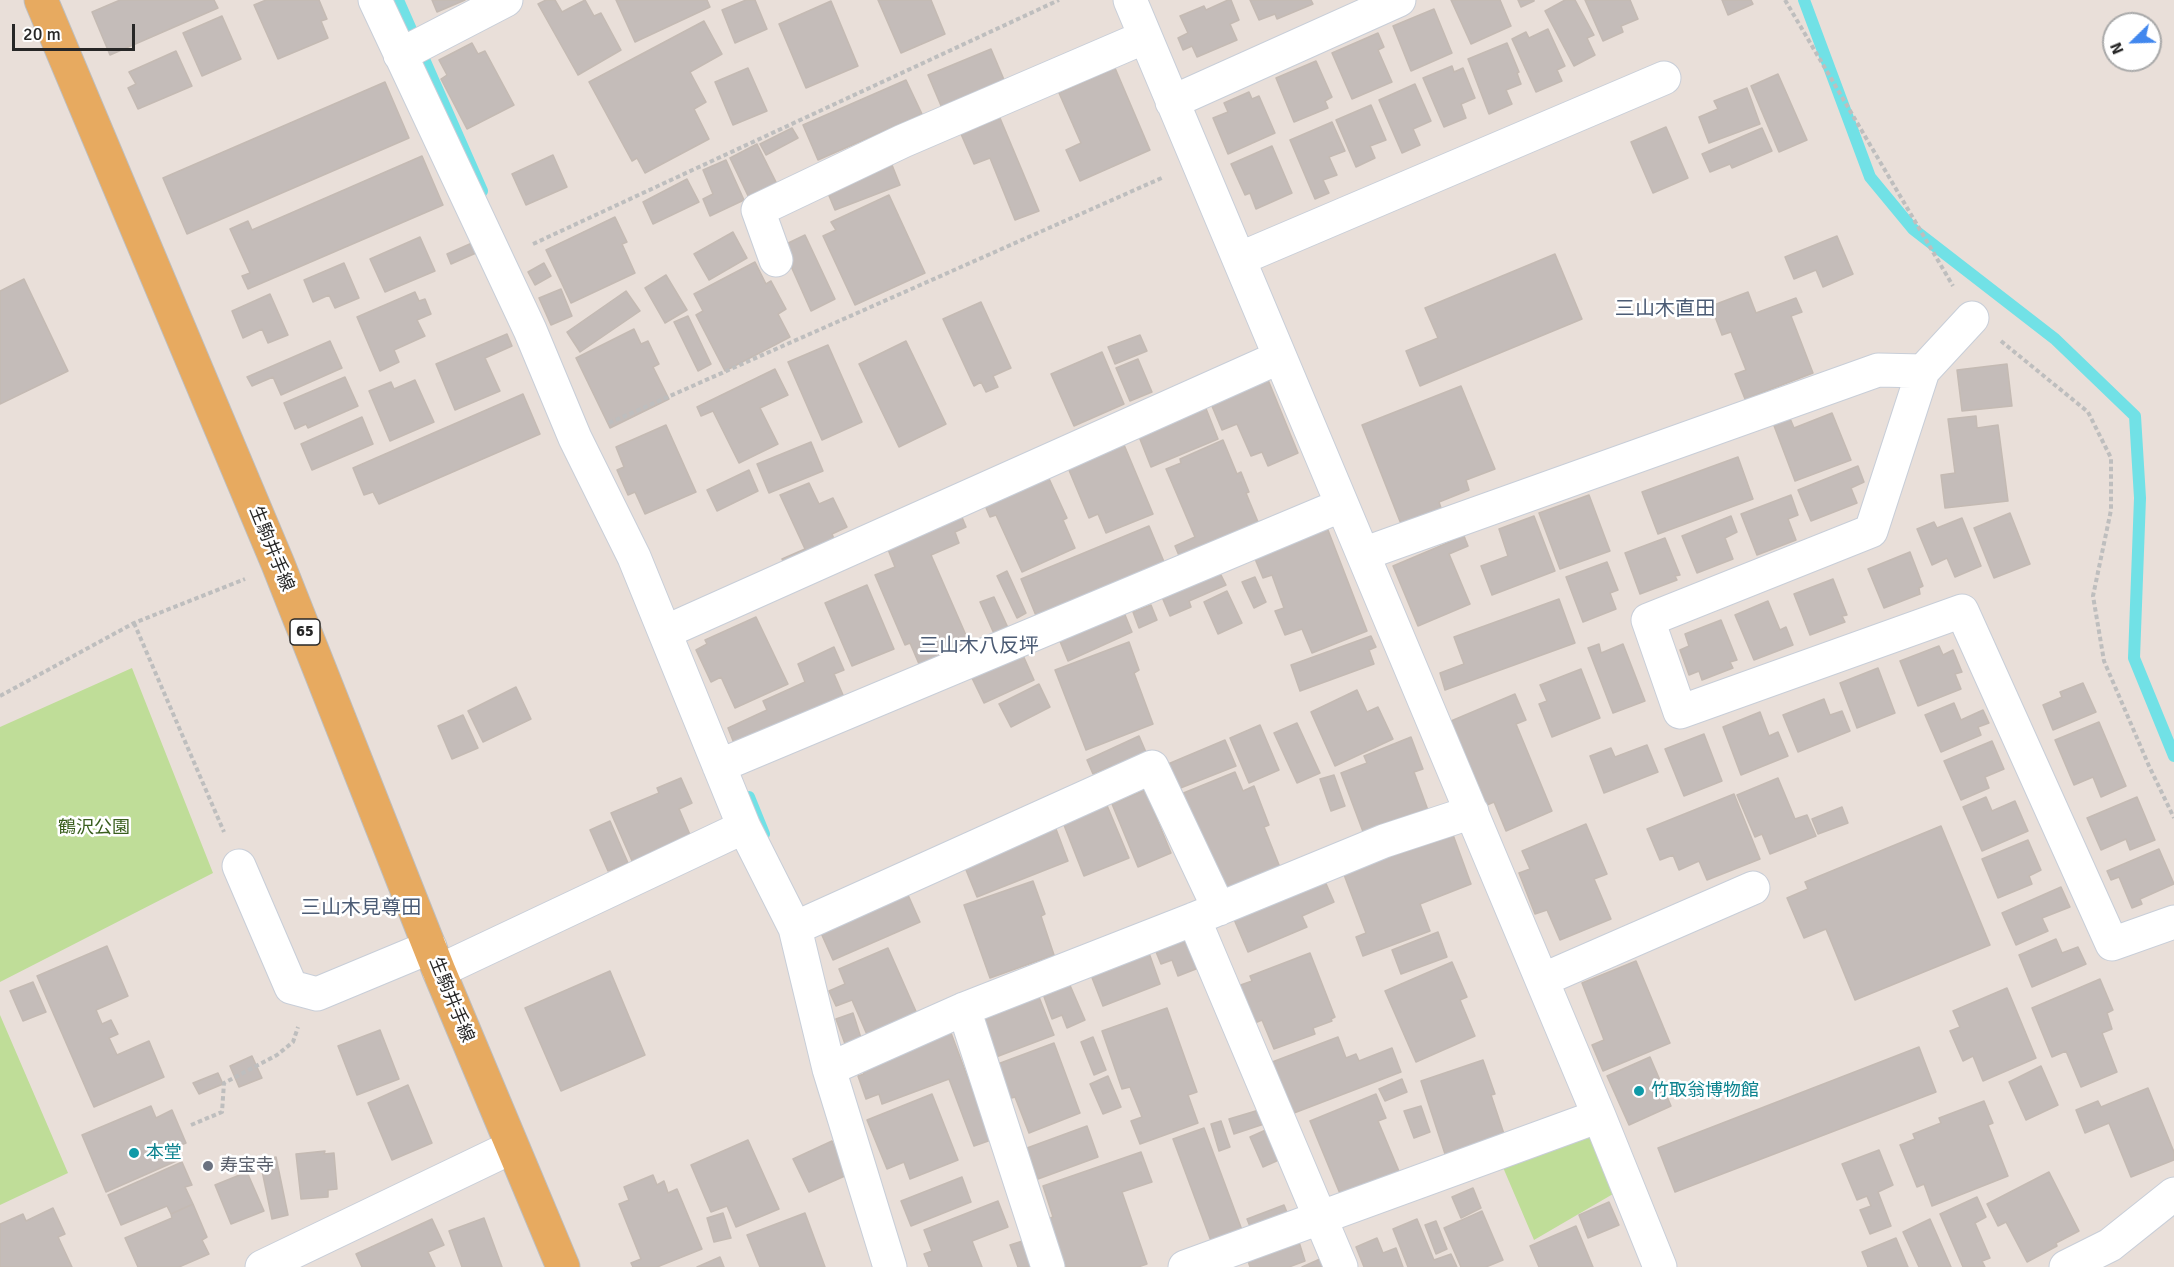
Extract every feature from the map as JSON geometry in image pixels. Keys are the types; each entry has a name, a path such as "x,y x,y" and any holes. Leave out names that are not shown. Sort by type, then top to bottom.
{"main road":[{"name":"生駒井手線","path":"41,0 278,564 434,959 563,1267"}],"street":[{"path":"375,0 530,330 575,438 634,557 744,827 795,928 829,1069 890,1267"},
{"path":"400,55 506,0"},
{"path":"1130,0 1472,812 1660,1267"},
{"path":"1172,102 1399,0"},
{"path":"776,260 758,210 903,141 1145,37"},
{"path":"1239,259 1664,78"},
{"path":"1972,318 1923,371 1871,531 1648,621 1680,712 1962,611 2112,944 2174,921"},
{"path":"665,632 1280,357"},
{"path":"1363,554 1878,370 1923,371"},
{"path":"719,766 1342,505"},
{"path":"795,928 1152,767 1341,1267"},
{"path":"829,1069 963,1009 1207,914 1384,841 1472,812"},
{"path":"239,866 291,987 317,994 434,959 744,827"},
{"path":"1542,980 1753,888"},
{"path":"963,1009 1048,1267"},
{"path":"1185,1267 1599,1116"},
{"path":"262,1267 512,1148"},
{"path":"2066,1267 2110,1245 2174,1194"}],"path":[{"path":"497,261 1059,0"},
{"path":"1785,0 1972,318 2088,412 2111,458 2111,510 2093,596 2102,650 2104,661 2174,818"},
{"path":"575,438 1198,162"},
{"path":"0,696 134,623 278,564"},
{"path":"134,623 239,866"},
{"path":"191,1125 222,1112 224,1083 277,1055 293,1042 308,992"}],"green space":[{"name":"鶴沢公園","path":"132,668 213,873 0,982 0,727"},
{"path":"0,1015 68,1173 0,1205"},
{"path":"1590,1132 1613,1194 1534,1240 1502,1165"}],"building":[{"path":"120,0 214,0 218,8 110,55 92,12"},
{"path":"266,0 319,0 327,19 321,21 328,38 278,59 254,5"},
{"path":"432,0 465,0 437,12"},
{"path":"546,0 555,0 562,12 585,0 594,16 601,13 621,50 578,75 538,4"},
{"path":"616,0 707,0 710,7 635,42"},
{"path":"746,0 755,0 767,29 735,43 722,10"},
{"path":"878,0 931,0 945,34 901,53"},
{"path":"1231,0 1239,20 1230,24 1237,40 1197,57 1192,46 1183,50 1178,38 1188,33 1180,16 1204,6 1206,10"},
{"path":"1250,0 1311,0 1313,4 1277,19 1275,14 1259,20"},
{"path":"1451,0 1500,0 1511,26 1471,44"},
{"path":"1518,0 1534,0 1534,1 1521,7"},
{"path":"1565,0 1575,0 1594,35 1587,38 1595,55 1574,66 1545,11"},
{"path":"1585,0 1630,0 1638,19 1621,26 1623,32 1603,41"},
{"path":"1722,0 1751,0 1753,4 1728,15"},
{"path":"831,1 858,66 806,88 779,24"},
{"path":"1434,9 1452,53 1411,71 1393,26"},
{"path":"222,16 241,59 202,76 183,33"},
{"path":"704,21 722,54 690,72 706,102 694,109 709,139 645,173 637,158 632,161 589,82"},
{"path":"1548,29 1565,66 1557,70 1562,81 1536,92 1512,39 1526,32 1529,38"},
{"path":"1378,33 1384,47 1378,50 1392,82 1352,99 1332,53"},
{"path":"472,43 478,54 485,51 514,105 467,129 441,79 447,75 439,60"},
{"path":"1507,43 1519,72 1517,73 1521,84 1506,90 1512,104 1489,114 1468,59"},
{"path":"991,49 1005,82 942,108 928,75"},
{"path":"176,51 192,86 138,109 128,88 136,84 129,72"},
{"path":"1316,61 1332,97 1325,101 1328,108 1294,122 1276,78"},
{"path":"1452,66 1454,72 1463,68 1475,98 1461,104 1466,118 1444,127 1423,78"},
{"path":"748,68 767,111 733,125 715,82"},
{"path":"1115,68 1150,150 1080,181 1066,150 1081,143 1059,93"},
{"path":"1778,74 1807,140 1779,152 1751,86"},
{"path":"906,80 922,114 818,160 803,125"},
{"path":"385,82 409,138 187,234 163,178"},
{"path":"1415,84 1431,121 1413,129 1420,145 1402,153 1379,100"},
{"path":"1747,88 1760,124 1709,143 1699,117 1718,109 1714,101"},
{"path":"1249,92 1252,99 1259,96 1275,133 1228,154 1213,118 1228,112 1224,103"},
{"path":"1371,105 1386,140 1370,146 1375,158 1356,167 1336,120"},
{"path":"1000,118 1039,211 1015,220 990,158 974,164 961,134"},
{"path":"1332,122 1345,151 1329,157 1337,175 1323,180 1329,193 1315,199 1290,140"},
{"path":"1666,127 1688,178 1653,193 1631,142"},
{"path":"792,128 798,138 766,155 760,144"},
{"path":"1762,128 1772,151 1732,168 1730,164 1710,172 1702,154"},
{"path":"757,144 778,186 750,200 730,158"},
{"path":"1272,146 1292,193 1256,209 1250,193 1245,195 1231,164"},
{"path":"553,155 567,187 526,205 512,174"},
{"path":"422,156 443,205 248,289 242,276 250,273 230,229 248,221 252,230"},
{"path":"726,160 744,200 710,216 703,199 713,194 703,170"},
{"path":"892,165 900,185 835,210 827,191"},
{"path":"687,179 699,202 653,224 643,202"},
{"path":"889,195 925,273 855,305 823,236 836,230 831,222"},
{"path":"615,217 627,242 622,244 635,273 571,303 546,250"},
{"path":"733,232 747,258 709,280 694,254"},
{"path":"805,235 835,299 811,311 782,246"},
{"path":"1837,236 1853,274 1823,287 1816,270 1794,279 1785,257"},
{"path":"420,237 435,271 385,292 370,259"},
{"path":"472,243 476,253 451,264 447,254"},
{"path":"1555,254 1582,319 1420,386 1406,351 1438,338 1425,308"},
{"path":"755,262 766,284 771,281 786,309 778,314 790,337 725,371 696,315 703,311 694,294"},
{"path":"344,263 359,298 335,308 329,295 313,302 304,280"},
{"path":"544,263 551,276 535,285 528,272"},
{"path":"666,275 687,310 665,323 645,288"},
{"path":"24,279 68,371 0,404 0,291"},
{"path":"561,289 572,316 551,325 539,298"},
{"path":"626,291 640,311 580,352 567,332"},
{"path":"415,292 419,301 425,299 431,314 417,320 425,336 394,350 399,362 380,371 357,317"},
{"path":"1748,292 1756,313 1796,298 1802,312 1791,316 1813,373 1745,399 1735,374 1746,370 1731,332 1722,335 1711,306"},
{"path":"270,294 288,335 268,343 262,329 243,338 232,311"},
{"path":"981,302 1011,368 993,376 998,387 986,392 981,382 974,386 943,319"},
{"path":"688,316 711,364 698,371 674,322"},
{"path":"634,329 641,344 648,341 659,364 653,367 669,399 610,428 576,358"},
{"path":"507,334 512,346 485,358 500,391 455,410 436,364"},
{"path":"1140,335 1147,351 1115,364 1108,347"},
{"path":"330,341 342,368 281,395 273,377 252,386 247,377"},
{"path":"906,341 946,424 899,447 859,364"},
{"path":"828,345 862,422 822,440 788,362"},
{"path":"1102,352 1124,404 1074,426 1051,374"},
{"path":"1138,359 1152,392 1130,401 1116,368"},
{"path":"2007,364 2012,406 1962,411 1957,370"},
{"path":"775,369 788,395 760,408 778,444 739,463 713,411 701,416 697,407"},
{"path":"1266,375 1298,453 1268,466 1262,452 1251,456 1237,424 1222,430 1209,399"},
{"path":"345,377 358,406 308,428 306,424 295,429 284,403"},
{"path":"415,380 434,422 390,441 369,391 391,382 394,389"},
{"path":"1461,386 1495,469 1466,480 1469,490 1439,502 1443,514 1403,529 1362,425"},
{"path":"523,394 540,434 379,504 373,492 364,495 353,468"},
{"path":"1203,401 1218,439 1151,467 1136,429"},
{"path":"1832,413 1851,460 1795,481 1773,423 1789,416 1794,428"},
{"path":"1976,416 1977,428 1998,425 2008,501 1945,508 1941,475 1955,473 1948,419"},
{"path":"362,417 373,444 312,470 301,444"},
{"path":"666,425 696,492 645,514 635,492 628,495 617,470 624,467 616,447"},
{"path":"1122,440 1153,514 1106,533 1098,514 1089,518 1066,463"},
{"path":"1223,440 1237,474 1241,472 1249,492 1246,493 1258,522 1200,546 1203,554 1182,563 1175,546 1195,537 1166,469 1181,463 1180,459"},
{"path":"811,442 823,471 769,493 757,464"},
{"path":"1738,457 1753,499 1658,534 1642,492"},
{"path":"1858,466 1864,482 1851,488 1857,503 1811,521 1798,490"},
{"path":"749,470 758,491 717,511 707,490"},
{"path":"1046,472 1067,518 1063,520 1075,548 1022,572 996,515 990,517 983,501"},
{"path":"809,483 819,504 833,498 847,527 832,534 836,544 787,570 782,559 805,549 780,495"},
{"path":"1589,495 1610,551 1560,569 1539,513"},
{"path":"1791,495 1798,515 1788,519 1796,540 1757,555 1741,514"},
{"path":"959,510 966,527 955,532 959,543 931,555 972,649 922,671 910,643 905,645 875,575 895,567 885,542"},
{"path":"2010,513 2030,564 1994,578 1974,528"},
{"path":"1534,516 1555,571 1492,595 1481,566 1508,556 1499,529"},
{"path":"1731,516 1737,532 1725,538 1733,559 1697,573 1682,536"},
{"path":"1962,518 1981,566 1955,577 1947,558 1932,565 1917,529 1934,522 1937,528"},
{"path":"1326,525 1367,631 1312,653 1302,629 1285,635 1275,611 1284,608 1272,575 1263,578 1253,554"},
{"path":"1149,526 1167,569 1039,623 1021,579"},
{"path":"1464,536 1468,546 1449,554 1470,604 1418,626 1393,566"},
{"path":"1665,538 1680,575 1675,576 1677,580 1640,594 1625,553"},
{"path":"1910,552 1923,586 1919,588 1920,594 1884,608 1868,569"},
{"path":"1607,562 1618,590 1610,593 1616,609 1583,622 1566,577"},
{"path":"1007,571 1026,613 1017,618 997,576"},
{"path":"1219,571 1226,585 1189,601 1191,607 1170,616 1162,597"},
{"path":"1255,577 1266,602 1254,608 1242,582"},
{"path":"1833,579 1847,615 1842,616 1845,622 1810,635 1794,594"},
{"path":"867,585 894,649 852,666 825,603"},
{"path":"1227,591 1242,623 1218,634 1204,602"},
{"path":"994,597 1009,630 995,636 980,602"},
{"path":"1559,599 1575,643 1445,690 1440,673 1464,664 1454,637"},
{"path":"1768,601 1780,630 1786,627 1793,645 1754,660 1735,615"},
{"path":"1151,605 1157,620 1139,628 1133,612"},
{"path":"1123,610 1132,632 1068,661 1059,639"},
{"path":"756,617 788,684 735,708 721,677 711,682 696,650 707,644 705,640"},
{"path":"1721,620 1737,660 1730,662 1733,668 1702,680 1699,671 1689,675 1680,650 1689,646 1685,634"},
{"path":"1371,636 1376,647 1369,650 1374,664 1300,691 1291,665"},
{"path":"1129,642 1139,670 1134,673 1153,724 1086,750 1055,670"},
{"path":"1599,644 1601,653 1623,644 1645,701 1613,713 1588,648"},
{"path":"1939,646 1943,655 1953,650 1962,672 1955,674 1961,689 1918,706 1900,661"},
{"path":"834,647 844,670 834,674 846,702 737,751 728,728 767,710 763,701 805,682 798,664"},
{"path":"1022,653 1034,680 984,703 971,676"},
{"path":"1878,668 1895,713 1857,728 1840,683"},
{"path":"1581,669 1600,718 1552,737 1539,704 1547,701 1540,685"},
{"path":"2083,683 2096,712 2053,730 2043,705 2062,697 2060,692"},
{"path":"1039,684 1050,707 1011,727 999,704"},
{"path":"516,687 531,719 483,742 468,711"},
{"path":"1357,690 1367,712 1378,707 1393,739 1335,766 1311,712"},
{"path":"1515,694 1526,720 1516,724 1552,811 1506,831 1494,802 1487,805 1451,721"},
{"path":"1824,699 1830,715 1842,711 1850,731 1798,752 1783,715"},
{"path":"1954,703 1961,720 1983,710 1989,723 1978,727 1981,735 1941,752 1925,715"},
{"path":"1760,712 1769,736 1778,732 1788,756 1741,775 1723,727"},
{"path":"463,715 478,748 452,759 438,726"},
{"path":"2099,722 2126,786 2101,797 2093,777 2074,785 2055,740"},
{"path":"1297,723 1320,773 1297,783 1274,733"},
{"path":"1260,725 1279,770 1249,783 1230,738"},
{"path":"1704,734 1722,781 1684,796 1665,749"},
{"path":"1139,736 1148,757 1114,773 1111,766 1093,774 1087,760"},
{"path":"1411,737 1423,769 1414,772 1429,813 1365,837 1341,773 1367,763 1364,756"},
{"path":"1225,740 1236,766 1178,789 1168,764"},
{"path":"1992,741 2004,769 1985,777 1989,788 1961,800 1944,761"},
{"path":"1647,745 1658,772 1604,793 1590,756 1611,748 1615,757"},
{"path":"1235,772 1243,791 1254,786 1269,825 1264,827 1281,870 1222,894 1181,794"},
{"path":"1334,775 1345,806 1331,811 1320,779"},
{"path":"681,778 692,803 679,809 694,844 636,870 611,813 659,793 657,788"},
{"path":"1778,778 1795,819 1807,815 1816,836 1770,854 1762,834 1755,837 1737,795"},
{"path":"1145,790 1171,853 1138,867 1112,804"},
{"path":"1734,794 1760,859 1707,880 1699,861 1679,870 1673,855 1660,860 1647,829"},
{"path":"1986,797 1992,811 2015,801 2028,831 1982,851 1963,807"},
{"path":"2137,797 2155,840 2130,850 2126,839 2101,850 2087,818"},
{"path":"1106,803 1129,858 1084,876 1062,820"},
{"path":"1842,807 1848,823 1818,834 1812,819"},
{"path":"610,821 628,863 608,871 590,830"},
{"path":"1586,824 1607,874 1594,879 1611,919 1560,940 1547,910 1535,914 1519,873 1530,869 1522,851"},
{"path":"1941,826 1990,945 1855,1000 1826,929 1804,938 1787,898 1808,889 1805,882"},
{"path":"1056,829 1068,861 977,897 964,865"},
{"path":"1452,832 1471,884 1420,904 1430,931 1363,956 1356,937 1366,933 1343,872"},
{"path":"2028,840 2041,870 2029,876 2032,884 1998,898 1982,859"},
{"path":"2159,849 2174,884 2140,899 2142,904 2132,908 2119,877 2111,880 2107,871"},
{"path":"1324,879 1334,902 1302,916 1307,927 1248,952 1233,917"},
{"path":"1033,881 1045,914 1041,916 1054,955 990,978 964,905"},
{"path":"2061,887 2070,907 2042,918 2048,931 2016,945 2002,913"},
{"path":"908,895 920,922 833,960 821,933"},
{"path":"1438,932 1447,957 1401,974 1392,950"},
{"path":"1189,934 1201,967 1178,976 1172,960 1161,964 1154,947"},
{"path":"2056,939 2062,953 2078,947 2086,964 2032,987 2019,955"},
{"path":"107,946 128,996 96,1010 102,1024 111,1020 118,1034 109,1038 117,1055 149,1041 164,1077 94,1107 37,976"},
{"path":"888,948 918,1016 868,1037 852,1000 836,1006 829,991 845,984 839,969"},
{"path":"1149,953 1160,984 1103,1006 1091,975"},
{"path":"1310,953 1335,1017 1331,1019 1332,1021 1313,1028 1315,1034 1274,1049 1262,1020 1250,1025 1235,987 1252,981 1250,976"},
{"path":"1636,961 1670,1043 1603,1071 1592,1045 1604,1040 1582,983"},
{"path":"1452,962 1467,997 1460,1000 1475,1036 1416,1062 1385,991"},
{"path":"610,971 645,1055 561,1091 525,1008"},
{"path":"2100,979 2113,1010 2107,1013 2112,1029 2102,1033 2117,1072 2081,1087 2066,1051 2052,1057 2032,1008"},
{"path":"33,982 46,1012 23,1021 10,991"},
{"path":"1069,983 1085,1020 1067,1028 1062,1015 1052,1019 1043,994"},
{"path":"2007,988 2036,1058 1983,1081 1973,1056 1963,1061 1950,1031 1960,1027 1953,1011"},
{"path":"1039,997 1054,1035 996,1057 982,1020"},
{"path":"1167,1008 1197,1092 1188,1095 1198,1123 1140,1144 1131,1121 1142,1117 1130,1087 1122,1089 1102,1031"},
{"path":"853,1013 861,1038 845,1044 836,1019"},
{"path":"380,1030 399,1079 357,1095 338,1046"},
{"path":"951,1033 991,1140 974,1146 949,1079 882,1104 879,1094 866,1099 858,1076 864,1074 861,1067"},
{"path":"1093,1037 1106,1070 1094,1075 1081,1042"},
{"path":"1338,1037 1346,1058 1356,1054 1359,1061 1392,1048 1401,1072 1294,1113 1287,1096 1280,1098 1267,1064"},
{"path":"1054,1043 1080,1113 1029,1133 1015,1097 1008,1099 995,1065"},
{"path":"1919,1047 1936,1092 1675,1192 1658,1148"},
{"path":"252,1056 262,1078 239,1087 230,1066"},
{"name":"竹取翁博物館","path":"1650,1057 1671,1106 1629,1125 1607,1076"},
{"path":"1483,1060 1495,1094 1491,1095 1505,1137 1446,1157 1421,1081"},
{"path":"2041,1066 2058,1105 2026,1120 2009,1082"},
{"path":"218,1073 223,1084 199,1094 193,1083"},
{"path":"1108,1076 1121,1107 1103,1114 1090,1084"},
{"path":"1402,1079 1407,1092 1385,1101 1379,1089"},
{"path":"408,1085 432,1143 392,1160 368,1103"},
{"path":"2148,1088 2174,1152 2174,1160 2131,1177 2109,1123 2085,1133 2076,1110 2098,1101 2101,1107"},
{"path":"932,1094 958,1160 910,1179 904,1162 887,1169 867,1120"},
{"path":"1376,1094 1386,1118 1378,1121 1401,1176 1343,1201 1310,1121"},
{"path":"1984,1101 1993,1123 1988,1125 2008,1176 1932,1206 1924,1184 1917,1187 1900,1145 1915,1139 1913,1134 1941,1123 1939,1118"},
{"name":"本堂","path":"151,1106 156,1118 172,1110 186,1143 176,1147 181,1159 106,1192 82,1135"},
{"path":"1421,1106 1430,1132 1414,1138 1404,1111"},
{"path":"1259,1110 1264,1124 1234,1134 1229,1119"},
{"path":"1221,1121 1230,1147 1219,1151 1211,1124"},
{"path":"1087,1126 1098,1157 1038,1179 1027,1148"},
{"path":"1204,1128 1242,1230 1211,1241 1173,1139"},
{"path":"1268,1129 1281,1159 1263,1167 1250,1137"},
{"path":"748,1140 779,1209 736,1227 727,1206 711,1212 691,1165"},
{"path":"832,1141 847,1175 809,1192 793,1159"},
{"path":"1879,1150 1893,1185 1878,1192 1891,1226 1870,1234 1860,1210 1871,1206 1867,1196 1857,1200 1842,1164"},
{"path":"325,1151 324,1154 334,1153 337,1189 328,1190 328,1197 301,1199 296,1154"},
{"path":"1141,1152 1152,1182 1122,1192 1147,1264 1138,1267 1064,1267 1047,1219 1053,1217 1043,1186"},
{"path":"276,1157 288,1215 272,1219 260,1161"},
{"path":"182,1162 192,1185 185,1187 193,1204 171,1214 167,1206 121,1225 108,1195"},
{"path":"247,1172 264,1211 231,1224 215,1185"},
{"path":"2049,1172 2079,1231 2027,1262 2006,1222 1998,1226 1987,1204"},
{"path":"653,1175 657,1185 664,1181 668,1193 677,1189 702,1249 657,1267 633,1267 631,1263 641,1259 619,1204 629,1200 624,1187"},
{"path":"962,1177 971,1202 911,1226 901,1201"},
{"path":"1473,1188 1481,1208 1461,1218 1452,1197"},
{"path":"1977,1197 1986,1217 1975,1223 1990,1258 1982,1261 1985,1267 1963,1267 1940,1214"},
{"path":"998,1201 1008,1227 972,1241 982,1267 929,1267 924,1254 932,1251 924,1230"},
{"path":"1609,1202 1619,1225 1588,1238 1579,1215"},
{"path":"193,1204 207,1237 202,1240 209,1254 179,1267 138,1267 125,1238 172,1218 171,1214"},
{"path":"1284,1205 1288,1215 1251,1229 1247,1219"},
{"path":"53,1208 65,1234 58,1237 72,1267 0,1267 0,1224 23,1214 26,1221"},
{"path":"1482,1211 1503,1260 1486,1267 1461,1267 1444,1228"},
{"path":"723,1213 731,1238 714,1242 707,1218"},
{"path":"805,1213 825,1267 760,1267 747,1235"},
{"path":"484,1218 502,1267 462,1267 449,1231"},
{"path":"432,1219 444,1245 428,1252 435,1267 362,1267 356,1254"},
{"path":"1417,1219 1434,1260 1451,1254 1457,1267 1408,1267 1393,1229"},
{"path":"1930,1219 1951,1267 1919,1267 1903,1232"},
{"path":"1436,1221 1447,1249 1436,1254 1425,1225"},
{"path":"1576,1226 1593,1267 1539,1267 1530,1246"},
{"path":"1377,1238 1383,1253 1396,1248 1403,1267 1364,1267 1356,1247"},
{"path":"1896,1238 1908,1267 1868,1267 1862,1252"},
{"path":"1029,1239 1039,1267 1018,1267 1010,1245"},
{"path":"1299,1242 1305,1261 1289,1267 1250,1267 1247,1258"},
{"path":"720,1257 724,1267 697,1267"},
{"path":"1320,1259 1323,1267 1302,1267"}],"waterway":[{"path":"398,0 482,191"},
{"path":"1804,0 1870,177 1913,229 2055,339 2135,416 2140,498 2134,658 2174,756"},
{"path":"749,797 764,834"}],"place":[{"name":"竹取翁博物館","path":"1639,1091"},
{"name":"本堂","path":"134,1153"},
{"name":"寿宝寺","path":"208,1166"}],"district":[{"name":"三山木直田","path":"1665,310"},
{"name":"三山木八反坪","path":"979,647"},
{"name":"三山木見尊田","path":"361,909"}]}
